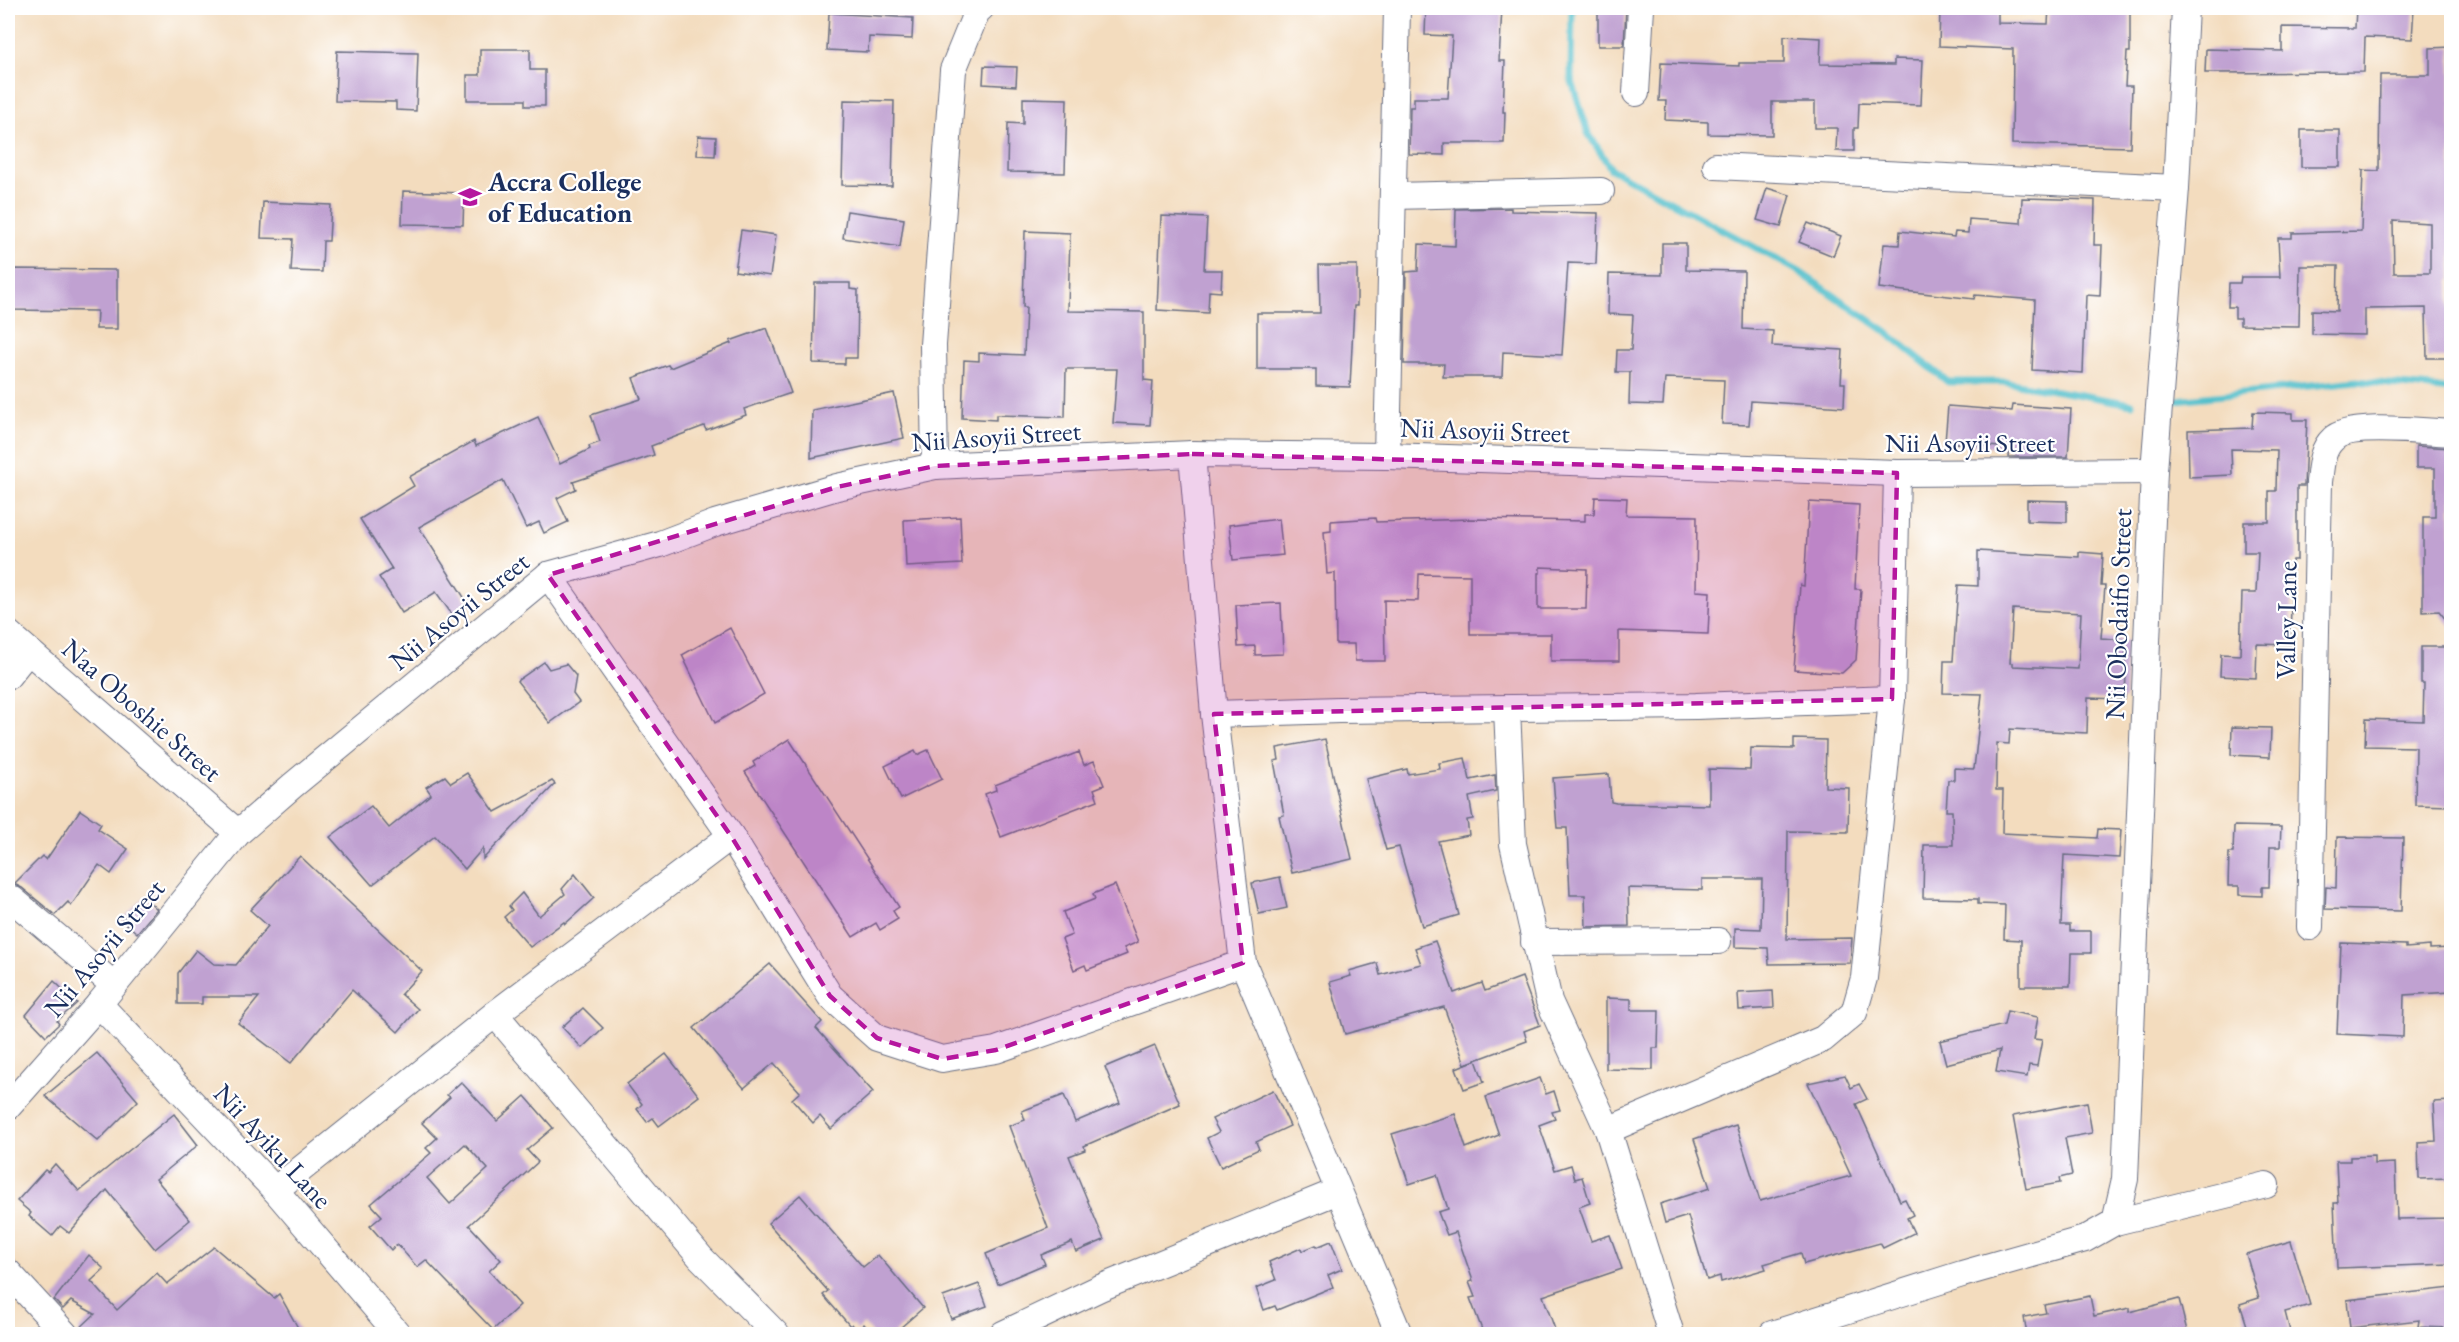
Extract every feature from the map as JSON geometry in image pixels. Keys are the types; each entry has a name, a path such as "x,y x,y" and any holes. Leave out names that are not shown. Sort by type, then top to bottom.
{"street":[{"path":"935,466 933,345 953,70 977,11 981,8"},
{"path":"1387,456 1397,8"},
{"path":"1636,93 1641,8"},
{"name":"Nii Obodaifio Street","path":"2115,1222 2125,1179 2154,471 2176,188 2185,8"},
{"path":"1716,166 2176,188"},
{"path":"1393,196 1600,190"},
{"name":"Valley Lane","path":"2310,927 2319,482 2323,453 2334,437 2357,429 2451,433"},
{"path":"1192,454 1214,714 1244,963 1399,1335"},
{"name":"Nii Asoyii Street","path":"8,1107 106,994 238,833 548,575 660,544 715,523 837,488 935,466 1192,454 1387,456 1897,473 2154,471"},
{"path":"1608,1130 1823,1039 1854,1013 1864,978 1892,699 1897,473"},
{"path":"548,575 731,836 830,996 877,1038 942,1059 996,1050 1244,963"},
{"name":"Naa Oboshie Street","path":"8,633 238,833"},
{"path":"8,676 28,651"},
{"path":"1214,714 1338,710 1696,706 1892,699"},
{"path":"1507,709 1513,844 1549,1001 1608,1130 1671,1335"},
{"path":"275,1190 495,1014 731,836"},
{"name":"Nii Ayiku Lane","path":"12,899 106,994 398,1335"},
{"path":"1534,942 1718,940"},
{"path":"495,1014 701,1258 776,1335"},
{"path":"1772,1335 1962,1274 2085,1239 2115,1222 2266,1185"},
{"path":"1003,1335 1100,1288 1338,1191"},
{"path":"8,1272 65,1335"}],"highlighted area":[{"path":"1192,454 1897,473 1892,699 1214,714 1243,963 996,1050 942,1059 877,1038 830,996 731,836 548,575 837,487 935,466"}],"building":[{"path":"1426,8 1502,8 1499,61 1505,61 1504,143 1444,143 1444,155 1409,154 1410,107 1414,107 1414,98 1448,98 1452,36 1425,35"},
{"path":"1598,8 1626,8 1624,46 1598,46"},
{"path":"1940,8 1998,8 1998,23 2048,24 2049,8 2130,8 2130,52 2127,52 2125,86 2132,86 2130,147 2012,144 2013,49 1939,46"},
{"path":"2356,8 2414,8 2412,39 2365,37 2364,72 2205,73 2206,49 2282,51 2282,27 2355,28"},
{"path":"829,13 913,18 912,39 869,37 868,52 827,50"},
{"path":"1784,36 1821,38 1820,64 1894,65 1894,59 1923,60 1921,105 1859,103 1858,128 1854,128 1854,151 1836,151 1837,128 1815,128 1815,102 1772,102 1772,135 1708,134 1708,122 1665,120 1666,101 1659,101 1661,63 1739,66 1739,63 1784,63"},
{"path":"2451,47 2451,280 2449,280 2451,358 2427,358 2426,308 2365,309 2365,335 2312,334 2312,310 2337,311 2338,266 2300,266 2299,326 2240,325 2240,318 2235,318 2235,307 2228,307 2229,283 2240,283 2241,277 2280,277 2278,238 2292,238 2292,233 2361,231 2363,170 2379,171 2380,75 2430,75 2430,48","holes":["2393,221 2430,223 2430,273 2394,273"]},
{"path":"480,49 530,49 530,70 545,70 545,106 525,106 525,100 467,100 467,75 480,75"},
{"path":"337,51 418,53 416,111 396,110 396,102 335,101"},
{"path":"984,66 1017,67 1016,86 983,84"},
{"path":"1023,98 1067,99 1065,173 1007,172 1008,123 1023,124"},
{"path":"844,100 894,101 892,186 842,185"},
{"path":"2301,130 2340,130 2340,167 2301,167"},
{"path":"698,136 716,137 715,156 697,155"},
{"path":"1767,188 1790,195 1781,227 1757,220"},
{"path":"403,191 464,193 463,225 402,224"},
{"path":"2022,198 2095,200 2094,245 2102,245 2100,296 2086,295 2083,373 2032,370 2035,300 1975,295 1974,299 1879,288 1884,244 1899,245 1900,231 1954,237 1955,232 1968,233 1969,219 2021,223"},
{"path":"263,202 331,205 329,241 323,241 322,272 291,271 293,239 261,238"},
{"path":"1511,208 1511,211 1598,213 1596,264 1568,263 1562,355 1503,352 1502,377 1443,377 1444,364 1404,364 1406,272 1418,271 1419,244 1455,246 1456,209"},
{"path":"847,211 904,219 900,247 843,238"},
{"path":"1161,216 1207,218 1204,270 1222,270 1221,292 1209,291 1208,313 1157,310"},
{"path":"1808,223 1841,236 1833,256 1799,242"},
{"path":"741,230 776,235 770,276 735,271"},
{"path":"1025,231 1070,233 1068,311 1144,312 1144,380 1153,381 1150,425 1113,423 1117,369 1066,369 1065,417 996,415 996,420 962,418 964,360 979,361 979,353 1024,355"},
{"path":"1662,243 1686,243 1686,270 1744,271 1743,329 1773,331 1772,346 1843,350 1841,383 1845,383 1844,407 1751,401 1749,425 1722,424 1724,380 1665,378 1663,405 1629,404 1630,372 1616,372 1617,350 1631,350 1633,315 1608,314 1609,274 1662,275"},
{"path":"1319,265 1357,265 1357,306 1354,306 1350,387 1316,386 1316,369 1257,369 1257,313 1320,313"},
{"path":"8,269 117,270 117,329 96,329 97,311 8,310"},
{"path":"815,283 850,283 850,289 858,290 857,358 845,358 845,364 813,363"},
{"path":"767,328 791,393 744,409 746,415 706,430 704,426 651,446 654,455 573,482 576,489 557,498 568,522 544,533 539,522 526,528 503,480 419,527 469,605 453,616 436,592 402,613 379,577 392,569 360,519 414,486 409,477 474,441 476,446 538,417 560,464 600,442 591,415 641,399 633,378 668,365 670,368 731,343 730,341"},
{"path":"894,393 904,438 811,458 812,410"},
{"path":"2013,405 2071,409 2068,457 2009,457 2010,448 1945,442 1948,406 2012,411"},
{"path":"2253,412 2293,413 2293,420 2307,420 2304,486 2297,486 2297,560 2292,560 2290,645 2257,644 2256,678 2220,676 2221,654 2240,655 2242,593 2256,593 2258,552 2244,552 2244,522 2269,522 2269,491 2276,491 2277,450 2231,449 2232,475 2189,477 2188,430 2252,428"},
{"path":"2416,446 2451,448 2451,626 2439,611 2423,612 2423,517 2435,517 2435,468 2416,468"},
{"path":"1595,497 1627,498 1626,515 1697,516 1696,591 1710,592 1708,634 1619,631 1619,661 1551,661 1551,634 1470,634 1470,575 1419,574 1418,601 1384,600 1385,661 1355,661 1354,644 1336,644 1335,573 1327,574 1324,532 1331,531 1331,521 1375,518 1376,522 1472,519 1585,521 1585,514 1594,514","holes":["1540,567 1587,569 1586,609 1538,609"]},
{"path":"2027,500 2067,501 2067,522 2027,521"},
{"path":"1809,502 1859,505 1855,589 1861,589 1856,660 1842,673 1794,670 1800,585 1804,586"},
{"path":"960,517 962,564 906,567 904,520"},
{"path":"1279,519 1283,555 1233,560 1229,525"},
{"path":"1978,551 2079,557 2079,552 2103,554 2101,586 2105,586 2101,638 2127,640 2124,672 2126,672 2125,699 2088,698 2087,733 2010,729 2009,744 1997,743 1996,790 2003,790 2002,833 2097,838 2098,829 2121,830 2119,858 2064,855 2061,925 2070,925 2070,931 2091,931 2091,953 2071,953 2070,986 2021,986 2021,940 2004,939 2005,905 1978,904 1978,899 1923,898 1924,845 1953,845 1952,811 1946,811 1948,780 1954,780 1954,768 1974,769 1982,694 1943,693 1944,661 1953,661 1958,585 1978,586","holes":["2013,609 2081,613 2078,669 2013,666 2013,663 2010,663"]},
{"path":"1281,603 1283,654 1255,655 1255,646 1238,647 1236,605"},
{"path":"730,628 764,694 715,723 682,655"},
{"path":"2421,647 2451,647 2451,806 2415,805 2416,747 2365,746 2366,719 2423,721 2424,683 2421,683"},
{"path":"544,662 549,669 566,664 576,676 573,694 579,702 550,723 517,681"},
{"path":"2232,727 2271,728 2270,757 2231,755"},
{"path":"789,739 899,907 893,911 898,919 880,930 876,923 853,937 745,772 755,766 753,762"},
{"path":"1325,739 1352,859 1292,873 1279,816 1284,815 1274,761 1279,760 1277,748"},
{"path":"1794,739 1826,740 1825,787 1849,788 1848,832 1788,831 1787,939 1852,938 1850,963 1769,964 1768,948 1735,947 1735,928 1761,929 1762,879 1702,879 1702,890 1628,888 1629,926 1586,927 1585,895 1570,895 1567,828 1557,828 1553,778 1609,774 1611,802 1616,803 1709,805 1709,769 1750,770 1751,748 1794,749"},
{"path":"928,750 942,779 901,799 885,766 915,751 917,755"},
{"path":"1079,752 1084,765 1094,761 1104,785 1094,789 1098,800 1001,837 985,794 996,790 995,785"},
{"path":"1465,758 1470,780 1495,775 1496,791 1469,797 1473,819 1467,820 1469,835 1438,841 1459,915 1422,926 1399,847 1386,850 1366,779 1407,769 1408,774 1440,769 1439,763"},
{"path":"467,773 495,812 552,781 555,784 483,859 483,848 465,869 435,836 372,885 330,837 371,806 389,828 431,794 426,787 445,776 451,783"},
{"path":"80,810 101,824 98,829 128,849 111,874 99,865 71,906 68,902 55,915 14,884 42,856 46,860"},
{"path":"2234,826 2281,827 2280,847 2270,847 2269,887 2262,887 2262,896 2239,895 2239,886 2228,886 2229,853 2233,853"},
{"path":"2337,837 2403,838 2401,911 2325,909 2326,887 2336,888"},
{"path":"300,856 422,971 401,994 418,1009 398,1032 352,990 291,1063 238,1023 259,997 202,997 202,1004 178,1004 178,973 196,950 214,964 236,965 268,926 250,910"},
{"path":"575,874 594,898 565,924 564,922 530,947 504,917 512,910 509,906 522,893 539,916 565,894 562,889"},
{"path":"1280,877 1287,908 1259,914 1252,883"},
{"path":"1115,885 1138,942 1124,948 1127,954 1087,970 1085,965 1074,970 1062,939 1072,935 1063,912 1095,899 1093,894"},
{"path":"144,897 157,909 137,933 122,920"},
{"path":"1435,941 1454,993 1482,983 1485,991 1522,977 1540,1025 1524,1031 1527,1041 1465,1064 1444,1007 1345,1034 1330,982 1351,976 1349,971 1377,963 1380,975 1421,964 1415,948"},
{"path":"2341,943 2406,945 2406,948 2430,946 2430,949 2451,948 2451,992 2404,995 2403,1037 2337,1034"},
{"path":"770,964 822,1022 816,1028 873,1092 831,1129 820,1116 813,1123 792,1099 800,1092 774,1063 744,1088 694,1028"},
{"path":"54,981 77,1003 57,1021 59,1024 46,1036 26,1015"},
{"path":"1773,991 1774,1008 1739,1010 1738,993"},
{"path":"1606,998 1631,999 1631,1010 1659,1010 1658,1048 1653,1048 1653,1070 1606,1069"},
{"path":"583,1008 603,1028 582,1048 562,1027"},
{"path":"2007,1011 2038,1017 2034,1039 2042,1040 2037,1066 2029,1065 2027,1077 1996,1072 2000,1050 1946,1064 1940,1041 2004,1025"},
{"path":"1155,1046 1180,1104 1084,1146 1085,1150 1069,1156 1104,1240 1076,1252 1072,1242 1041,1255 1045,1264 998,1284 986,1254 1048,1228 1009,1126 1025,1120 1022,1111 1064,1095 1075,1122 1120,1103 1105,1067"},
{"path":"97,1053 138,1101 98,1141 45,1096"},
{"path":"666,1054 699,1096 659,1126 653,1118 647,1122 637,1109 642,1104 627,1084"},
{"path":"1476,1060 1484,1082 1464,1089 1456,1068"},
{"path":"1845,1075 1851,1088 1859,1084 1867,1099 1856,1104 1900,1201 1905,1199 1913,1215 1907,1218 1914,1233 1883,1248 1880,1243 1804,1264 1801,1253 1764,1264 1766,1269 1721,1282 1720,1276 1707,1280 1688,1216 1665,1223 1660,1204 1710,1188 1694,1139 1736,1125 1760,1201 1851,1176 1808,1083"},
{"path":"1540,1078 1546,1094 1554,1091 1560,1110 1552,1112 1555,1119 1539,1125 1555,1170 1571,1165 1575,1179 1582,1177 1590,1203 1579,1207 1591,1241 1610,1235 1622,1269 1543,1296 1557,1335 1484,1335 1470,1298 1475,1297 1469,1282 1473,1281 1456,1232 1447,1235 1438,1212 1448,1209 1437,1175 1409,1184 1392,1134 1455,1114 1466,1148 1499,1135 1486,1097"},
{"path":"461,1082 497,1121 525,1096 553,1128 527,1150 538,1162 469,1225 501,1260 489,1271 520,1305 493,1330 426,1260 417,1267 397,1244 391,1250 370,1226 382,1216 371,1204 431,1153 426,1148 437,1138 422,1123 450,1097 447,1095","holes":["465,1144 488,1169 450,1204 427,1178"]},
{"path":"1273,1090 1290,1126 1256,1142 1259,1149 1221,1167 1207,1138 1219,1132 1212,1119"},
{"path":"2451,1101 2451,1178 2419,1179 2418,1142 2436,1141 2434,1102"},
{"path":"2087,1102 2092,1133 2065,1138 2072,1175 2059,1178 2060,1183 2026,1189 2013,1116"},
{"path":"174,1114 198,1145 156,1179 190,1220 155,1249 107,1190 69,1233 60,1226 52,1236 29,1216 31,1213 17,1201 45,1170 48,1172 55,1164 79,1191"},
{"path":"2374,1156 2374,1164 2395,1163 2397,1219 2451,1218 2451,1264 2337,1268 2334,1203 2338,1203 2336,1161 2350,1161 2350,1157"},
{"path":"800,1195 863,1267 878,1255 923,1308 892,1335 873,1335 864,1324 857,1330 852,1324 850,1326 823,1295 828,1291 768,1223"},
{"path":"1331,1241 1342,1269 1328,1275 1333,1287 1277,1310 1275,1306 1264,1310 1256,1288 1276,1280 1269,1262 1301,1248 1302,1251"},
{"path":"2291,1241 2310,1305 2285,1312 2291,1335 2250,1335 2240,1304 2259,1298 2246,1254"},
{"path":"214,1247 274,1298 279,1294 302,1335 80,1335 79,1329 95,1314 71,1301 63,1309 54,1300 89,1255 104,1269 91,1281 117,1310 157,1273 167,1284"},
{"path":"979,1284 987,1306 951,1319 943,1297"},
{"path":"2451,1288 2451,1328 2418,1327 2419,1320 2350,1328 2347,1300"},
{"path":"2090,1296 2094,1316 2130,1308 2130,1312 2179,1299 2188,1335 2027,1335 2024,1317 2046,1313 2044,1305"}],"waterway":[{"path":"1572,8 1571,78 1588,133 1611,169 1798,271 1884,330 1948,382 2006,382 2132,404"},
{"path":"2176,400 2357,381 2452,390"}],"place":[{"name":"Accra College of Education","path":"470,197"}]}
